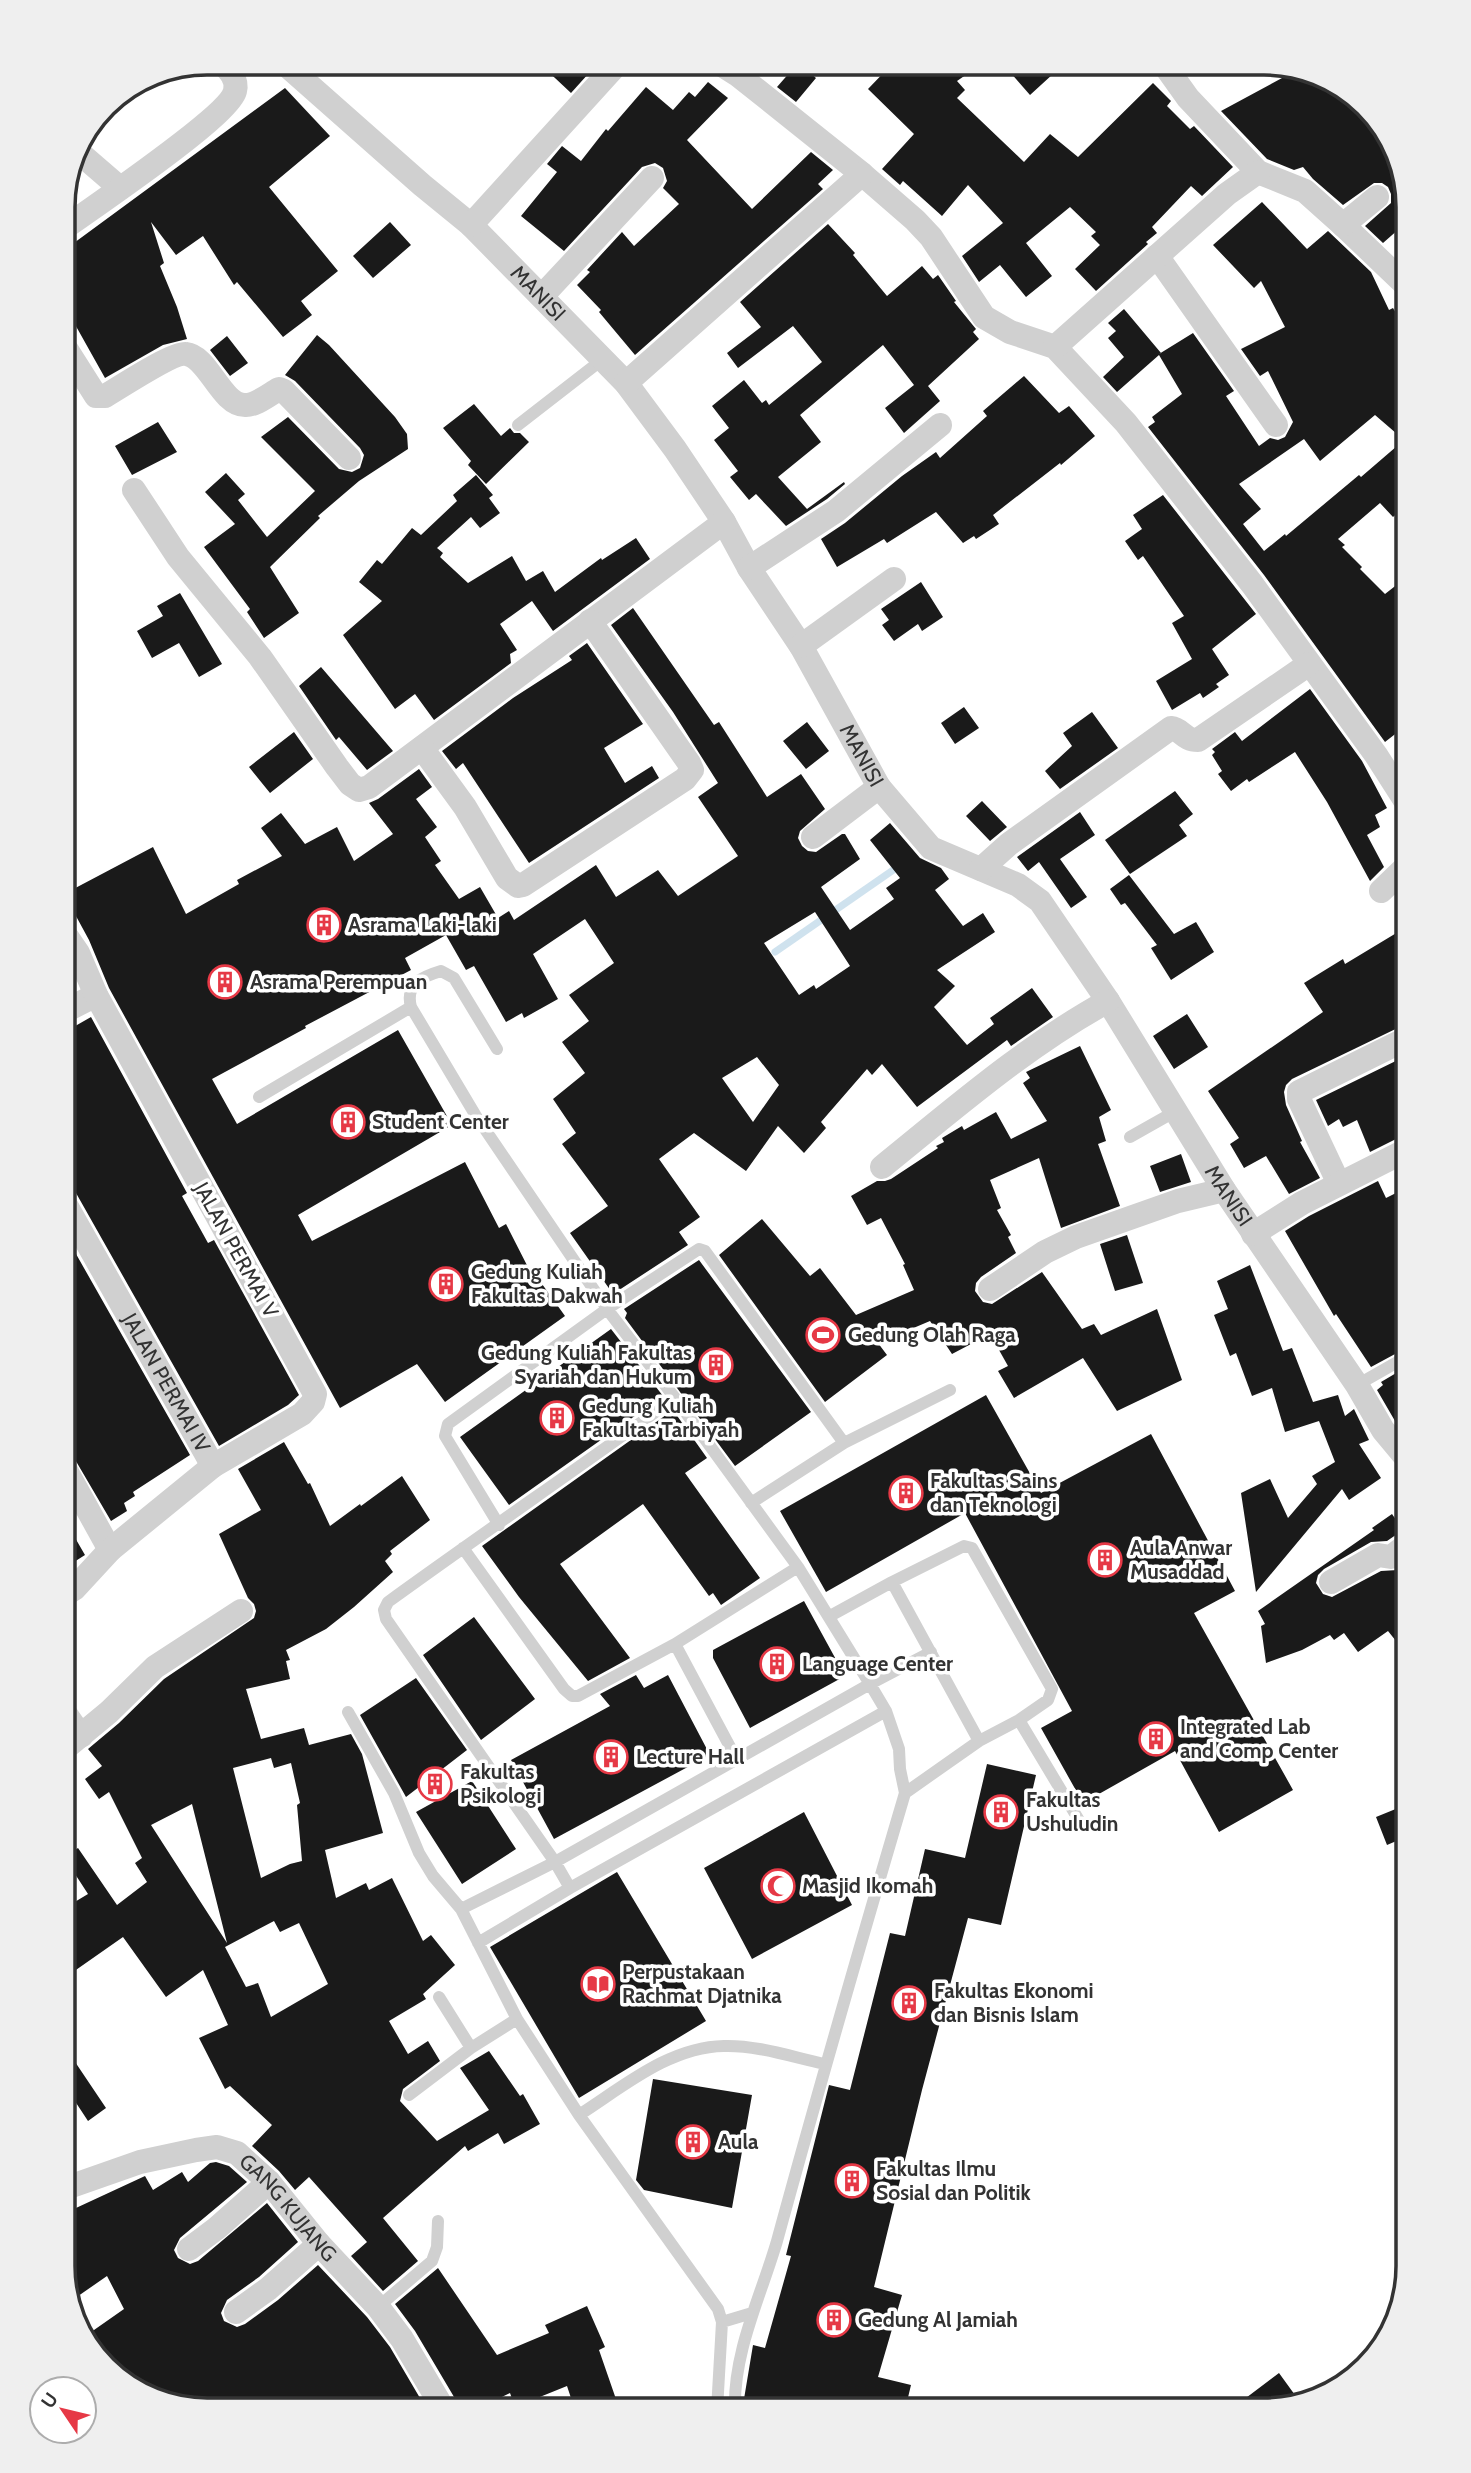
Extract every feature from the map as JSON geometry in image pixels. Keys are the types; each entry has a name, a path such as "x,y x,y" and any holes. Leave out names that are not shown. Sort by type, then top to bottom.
{"street":[{"path":"76,220 184,142 230,100 236,87 232,76"},
{"name":"MANISI","path":"300,76 471,225 626,383 724,522 748,568 801,646 879,787 931,848 1018,885 1040,901 1108,1001 1224,1190 1357,1385 1370,1411 1396,1442"},
{"path":"471,225 606,76"},
{"path":"746,76 915,220 931,237 984,317 1010,331 1055,347 1126,423 1252,584 1396,788"},
{"path":"1172,76 1188,98 1258,173 1305,191 1396,276"},
{"path":"85,158 120,188"},
{"path":"1055,347 1227,194 1258,173"},
{"path":"626,383 862,174"},
{"path":"542,296 652,177"},
{"path":"1343,225 1377,197"},
{"path":"1157,256 1276,425"},
{"path":"76,364 96,396 105,396 172,357 184,353 194,357 233,401 243,405 249,405 279,389 284,391 349,458"},
{"path":"748,568 836,511 940,425"},
{"path":"134,490 178,557 260,657 350,784 359,790 369,787 724,522"},
{"path":"801,646 894,579"},
{"path":"422,748 465,807 507,878 518,886 685,779 692,770 689,762 590,621"},
{"path":"981,869 1009,844 1171,728 1177,729 1186,738 1198,740 1309,664"},
{"path":"813,837 879,787"},
{"path":"1381,891 1396,877"},
{"path":"76,950 96,995 76,1006"},
{"name":"JALAN PERMAI V","path":"96,995 315,1394 313,1402 302,1414 213,1466"},
{"path":"882,1167 992,1077 1065,1025 1108,1001"},
{"path":"1339,1184 1299,1098 1299,1092 1396,1044"},
{"path":"1253,1234 1339,1184 1396,1156"},
{"path":"990,1289 1045,1252 1076,1237 1178,1201 1224,1190"},
{"name":"JALAN PERMAI IV","path":"75,1588 110,1550 213,1466 76,1222"},
{"path":"75,1487 110,1550"},
{"path":"1331,1582 1378,1555 1391,1557 1396,1553"},
{"path":"75,1740 155,1667 241,1611"},
{"name":"GANG KUJANG","path":"75,2185 140,2162 217,2147 237,2153 268,2182 319,2244 377,2307 402,2339 436,2397"},
{"path":"189,2249 268,2182"},
{"path":"236,2312 268,2289 319,2244"}],"lane":[{"path":"518,425 603,359"},
{"path":"497,1049 454,978 441,971 426,975 414,985 408,996 411,1007 475,1116 607,1308 798,1567 886,1711 899,1749 905,1793 775,2245 752,2313 734,2388 734,2398"},
{"path":"259,1097 411,1007"},
{"path":"1130,1137 1176,1111"},
{"path":"499,1525 445,1436 446,1428 607,1308 699,1249 705,1251 844,1443"},
{"path":"1357,1385 1396,1363"},
{"path":"751,1503 844,1443 950,1390"},
{"path":"570,1888 555,1862 386,1619 384,1610 388,1602 675,1398"},
{"path":"830,1616 964,1546 972,1548 1052,1689 1048,1700 1019,1720 979,1741 905,1793"},
{"path":"463,1548 564,1689 572,1696 578,1696 675,1644 798,1567"},
{"path":"892,1582 979,1741"},
{"path":"675,1644 737,1760"},
{"path":"461,1909 555,1862 931,1652"},
{"path":"478,1944 570,1888 886,1711"},
{"path":"348,1712 394,1793 419,1853 433,1876 461,1909 517,2019 579,2115 718,2309 722,2322 718,2397"},
{"path":"1019,1720 1080,1822"},
{"path":"439,1997 471,2048"},
{"path":"410,2095 471,2048 517,2019"},
{"path":"579,2115 660,2063 694,2050 724,2045 764,2050 825,2064"},
{"path":"377,2307 436,2256 438,2221"},
{"path":"722,2322 752,2313"}],"building":[{"path":"553,76 586,76 571,93"},
{"path":"787,76 816,78 796,102 777,87"},
{"path":"880,76 964,76 957,81 965,90 957,98 1024,162 1050,134 1078,157 1153,83 1171,101 1167,106 1190,129 1194,126 1233,167 1202,196 1191,186 1152,227 1157,233 1146,242 1148,244 1096,291 1075,269 1100,245 1091,236 1096,232 1070,207 1026,243 1052,276 1026,297 1000,265 979,282 962,256 1003,223 968,185 942,216 903,181 900,185 882,169 914,134 868,89"},
{"path":"1013,76 1051,76 1030,95"},
{"path":"1283,77 1306,82 1337,98 1363,120 1382,149 1395,190 1396,232 1383,243 1365,226 1391,203 1388,187 1382,183 1374,183 1343,205 1303,167 1294,170 1267,159 1221,111"},
{"path":"708,82 728,98 687,140 752,209 811,152 833,170 818,184 823,189 635,355 599,312 601,310 577,285 622,232 634,246 679,204 663,188 667,181 663,168 655,163 642,167 564,251 521,216 557,172 547,164 562,146 581,161 606,129 608,131 646,87 673,110 689,92 695,97"},
{"path":"285,88 330,136 269,187 338,271 301,301 312,315 283,337 237,282 234,285 203,236 176,255 151,222 164,263 160,266 187,339 163,345 105,378 76,326 76,241"},
{"path":"1262,202 1307,249 1328,231 1371,272 1389,310 1393,308 1396,313 1396,433 1375,415 1320,461 1304,439 1239,484 1261,509 1243,524 1264,551 1396,447 1396,514 1393,517 1380,503 1338,539 1345,545 1342,547 1362,567 1360,569 1385,594 1396,585 1396,733 1385,742 1264,575 1148,427 1155,422 1152,417 1182,394 1159,355 1117,392 1103,377 1124,357 1108,338 1116,331 1108,323 1124,309 1161,353 1193,333 1234,391 1226,396 1259,446 1270,438 1278,440 1285,437 1293,422 1268,371 1260,376 1241,349 1285,327 1261,281 1254,288 1213,245"},
{"path":"390,222 411,245 373,278 353,256"},
{"path":"828,224 855,253 853,255 887,296 922,266 933,279 938,275 956,301 954,302 976,329 973,332 979,339 928,386 940,401 904,433 885,408 914,385 883,345 800,415 821,442 778,477 807,509 844,482 845,484 786,526 756,494 749,500 730,477 738,471 714,440 729,428 712,406 744,380 762,403 766,400 769,405 822,362 793,326 738,368 727,353 761,327 740,302"},
{"path":"317,335 395,417 407,434 408,449 359,481 318,516 320,518 270,567 299,613 264,638 247,612 250,609 204,547 235,524 205,492 226,473 245,494 238,500 267,537 315,491 261,437 288,417 339,469 352,472 360,468 364,455 360,448 295,381 285,375"},
{"path":"227,336 248,363 230,376 210,350"},
{"path":"1024,376 1059,413 1069,406 1095,436 1061,465 1060,463 993,515 999,524 976,539 974,536 963,543 936,512 887,543 884,539 837,567 821,539 936,452 940,458 987,416 983,411"},
{"path":"474,404 501,436 510,428 529,442 486,484 468,465 471,461 443,428"},
{"path":"158,422 177,452 132,475 115,446"},
{"path":"476,475 493,495 489,498 500,513 480,528 471,517 437,548 443,553 440,557 468,583 512,556 526,581 543,571 555,592 601,558 602,560 636,538 650,559 553,631 532,601 500,624 517,650 510,654 511,663 434,720 415,694 395,709 343,635 382,601 359,582 377,560 382,564 412,528 421,535 457,501 453,495"},
{"path":"1163,495 1256,614 1212,649 1229,675 1216,684 1219,687 1203,698 1200,693 1172,710 1156,681 1192,659 1172,623 1184,616 1143,556 1138,560 1125,541 1142,529 1133,515"},
{"path":"921,582 943,617 922,631 918,624 894,641 882,625 889,620 881,609"},
{"path":"180,593 222,664 199,677 179,643 152,658 137,631 163,616 157,606"},
{"path":"633,608 714,725 719,722 767,797 801,774 825,809 800,831 798,838 802,846 808,851 816,852 845,834 860,859 821,887 850,930 894,899 886,888 900,878 870,840 890,823 920,858 941,868 949,879 935,890 963,926 983,913 995,932 937,970 955,986 934,1007 967,1045 994,1024 990,1018 1032,988 1053,1017 1011,1046 1007,1040 917,1107 882,1064 872,1075 867,1069 821,1122 826,1128 804,1153 778,1126 746,1171 694,1133 659,1159 700,1217 679,1232 688,1245 613,1294 570,1233 608,1206 562,1144 576,1133 553,1099 585,1073 562,1042 589,1021 569,995 614,963 585,919 533,954 558,999 524,1018 522,1013 506,1022 474,966 466,970 446,935 405,958 411,970 212,1079 237,1124 398,1030 452,1125 298,1215 312,1241 465,1162 499,1228 506,1224 534,1279 537,1277 565,1316 445,1402 417,1364 340,1408 109,988 76,915 76,888 153,847 186,914 239,884 237,880 282,856 261,828 281,813 305,844 337,827 354,861 393,834 369,803 419,769 432,787 416,799 437,827 425,837 441,861 435,865 459,899 480,887 498,918 509,911 514,920 596,865 616,897 658,870 678,896 738,856 698,797 718,783 673,712 611,625","holes":["815,912 850,966 816,989 814,985 799,995 764,943","757,1057 779,1085 753,1122 722,1078"]},
{"path":"587,643 643,724 604,748 625,783 652,766 659,778 529,863 463,763 456,769 442,751 513,698 572,660 569,656"},
{"path":"321,667 393,751 367,770 339,737 336,740 299,686"},
{"path":"1310,689 1362,761 1387,808 1375,815 1380,827 1367,835 1384,867 1370,881 1327,802 1295,752 1231,791 1218,774 1222,771 1212,755 1215,752 1212,749 1235,732 1242,741"},
{"path":"964,707 979,728 955,744 941,723"},
{"path":"1092,712 1118,748 1060,789 1045,771 1072,746 1063,733"},
{"path":"807,722 829,751 806,769 783,741"},
{"path":"294,732 313,759 270,793 249,767"},
{"path":"1175,791 1193,814 1179,825 1187,836 1130,874 1105,840"},
{"path":"982,801 1007,827 990,841 966,816"},
{"path":"1080,812 1095,835 1060,859 1087,897 1071,908 1039,862 1028,871 1017,857"},
{"path":"1129,875 1174,934 1196,922 1214,952 1171,980 1151,948 1157,945 1125,903 1121,905 1110,889"},
{"path":"1396,933 1396,1029 1292,1079 1286,1085 1286,1105 1302,1141 1300,1142 1320,1178 1289,1194 1266,1156 1244,1168 1230,1144 1239,1138 1208,1091 1323,1012 1304,983 1343,959 1345,964"},
{"path":"1187,1014 1208,1047 1174,1069 1153,1036"},
{"path":"91,1017 187,1193 182,1196 208,1243 214,1240 299,1395 288,1405 219,1446 76,1193 76,1026"},
{"path":"1080,1046 1111,1110 1099,1117 1106,1141 1098,1144 1120,1206 1061,1228 1039,1158 990,1180 1001,1208 997,1210 1011,1235 1008,1237 1016,1253 981,1277 976,1283 975,1291 983,1302 992,1304 1042,1272 1082,1329 1094,1324 1101,1335 1157,1309 1182,1380 1117,1411 1083,1358 1014,1398 998,1371 1008,1366 990,1334 952,1354 930,1321 878,1343 887,1355 825,1402 719,1255 762,1219 810,1276 820,1268 856,1315 914,1290 903,1265 905,1264 881,1218 867,1225 851,1196 877,1181 891,1179 938,1148 936,1146 944,1142 942,1138 962,1126 964,1130 996,1112 1011,1139 1047,1121 1023,1083 1030,1078 1026,1072"},
{"path":"1396,1061 1396,1139 1370,1152 1357,1120 1343,1127 1339,1119 1328,1126 1316,1100"},
{"path":"1181,1154 1191,1182 1160,1192 1150,1166"},
{"path":"1378,1181 1386,1198 1396,1193 1396,1353 1371,1367 1336,1314 1334,1316 1285,1231"},
{"path":"1127,1235 1143,1283 1115,1291 1100,1244"},
{"path":"75,1253 190,1455 133,1492 135,1496 124,1503 127,1511 111,1521 75,1460"},
{"name":"Gedung Kuliah Fakultas Syariah dan Hukum","path":"699,1260 811,1412 735,1466 625,1318 627,1313 624,1309"},
{"path":"1250,1265 1283,1351 1292,1348 1313,1402 1338,1395 1345,1416 1354,1409 1369,1440 1359,1444 1381,1478 1349,1500 1342,1489 1256,1592 1241,1493 1270,1479 1288,1518 1317,1484 1312,1476 1335,1462 1319,1421 1285,1432 1272,1388 1252,1396 1236,1353 1230,1356 1214,1315 1228,1309 1217,1281"},
{"name":"Gedung Kuliah Fakultas Tarbiyah","path":"611,1329 663,1396 509,1505 460,1437"},
{"path":"1396,1373 1396,1422 1377,1390 1383,1385 1381,1382"},
{"path":"986,1395 1041,1493 1151,1434 1235,1591 1194,1613 1293,1790 1219,1832 1175,1751 1083,1803 1041,1728 1072,1711 965,1513 826,1592 780,1511"},
{"path":"673,1410 707,1458 685,1473 760,1578 721,1605 713,1593 709,1596 643,1504 560,1564 630,1658 588,1681 519,1597 482,1546"},
{"path":"284,1442 308,1484 310,1483 330,1526 402,1476 430,1520 390,1551 392,1554 385,1561 393,1572 326,1629 286,1650 290,1660 286,1661 290,1679 246,1689 261,1739 304,1728 309,1745 351,1734 362,1754 383,1833 325,1850 336,1898 366,1883 369,1890 392,1878 423,1941 431,1935 455,1965 423,1994 426,1999 389,2021 408,2054 428,2041 440,2061 403,2089 400,2101 437,2141 489,2110 460,2068 489,2051 520,2096 523,2094 540,2124 504,2144 498,2133 468,2151 465,2146 383,2218 418,2261 383,2291 351,2256 367,2242 309,2177 295,2190 252,2146 272,2125 230,2086 225,2089 199,2038 228,2025 203,1970 166,1997 123,1937 75,1970 75,1902 88,1894 75,1874 75,1850 78,1848 117,1905 147,1882 135,1863 142,1858 109,1792 99,1799 85,1779 102,1766 88,1749 164,1679 254,1618 254,1604 248,1598 219,1534 261,1510 238,1469","holes":["271,1758 274,1768 291,1763 300,1803 297,1805 302,1861 261,1878 233,1768","192,1804 227,1943 151,1825","274,1921 280,1932 299,1923 328,1984 271,2017 258,1983 246,1987 225,1947"]},
{"path":"1392,1514 1396,1520 1396,1535 1387,1541 1371,1542 1324,1569 1318,1575 1316,1583 1323,1594 1332,1597 1381,1571 1396,1570 1396,1641 1388,1631 1358,1652 1344,1633 1334,1640 1330,1635 1302,1650 1266,1663 1261,1626 1265,1624 1258,1611 1374,1530 1372,1528"},
{"path":"75,1538 85,1555 75,1561"},
{"name":"Language Center","path":"804,1601 845,1676 750,1728 713,1658 713,1650"},
{"path":"474,1617 535,1699 481,1740 423,1655"},
{"name":"Lecture Hall","path":"636,1675 644,1688 668,1675 710,1755 554,1839 511,1760 610,1706 600,1694"},
{"path":"416,1678 467,1750 406,1797 360,1715"},
{"path":"987,1764 1036,1775 1001,1925 968,1918 922,2090 874,2287 902,2295 878,2377 911,2385 908,2398 744,2398 753,2345 765,2348 791,2256 786,2255 829,2085 850,2090 890,1933 905,1936 925,1849 965,1858"},
{"path":"472,1781 516,1849 462,1884 416,1812"},
{"path":"1396,1809 1396,1841 1387,1845 1376,1817"},
{"name":"Masjid Ikomah","path":"804,1812 852,1905 752,1959 704,1868"},
{"name":"Perpustakaan Rachmat Djatnika","path":"617,1872 706,2021 579,2098 490,1947"},
{"path":"75,2062 106,2108 88,2121 75,2101"},
{"name":"Aula","path":"653,2079 752,2095 732,2208 644,2190 636,2180"},
{"path":"210,2163 229,2166 247,2182 180,2238 174,2250 178,2258 190,2264 198,2261 267,2203 298,2242 259,2277 227,2300 221,2313 224,2321 237,2327 245,2324 318,2265 367,2317 390,2347 419,2397 182,2395 149,2384 120,2365 108,2353 93,2331 124,2309 107,2276 79,2295 75,2266 75,2208 145,2176 153,2190 182,2172 188,2182"},
{"path":"438,2268 497,2355 549,2333 545,2325 587,2306 605,2347 599,2350 615,2397 571,2397 567,2386 539,2397 512,2397 510,2393 501,2397 454,2397 415,2331 395,2304"},
{"path":"1279,2373 1294,2394 1264,2398 1246,2398"}],"waterway":[{"path":"775,952 899,866"}],"place":[{"name":"Asrama Laki-laki","path":"324,925"},
{"name":"Asrama Perempuan","path":"225,982"},
{"name":"Student Center","path":"348,1122"},
{"name":"Gedung Kuliah Fakultas Dakwah","path":"446,1284"},
{"name":"Gedung Olah Raga","path":"823,1335"},
{"name":"Gedung Kuliah Fakultas Syariah dan Hukum","path":"716,1365"},
{"name":"Gedung Kuliah Fakultas Tarbiyah","path":"557,1418"},
{"name":"Fakultas Sains dan Teknologi","path":"906,1493"},
{"name":"Aula Anwar Musaddad","path":"1105,1560"},
{"name":"Language Center","path":"777,1664"},
{"name":"Integrated Lab and Comp Center","path":"1156,1739"},
{"name":"Lecture Hall","path":"611,1757"},
{"name":"Fakultas Psikologi","path":"435,1784"},
{"name":"Fakultas Ushuludin","path":"1001,1812"},
{"name":"Masjid Ikomah","path":"778,1886"},
{"name":"Perpustakaan Rachmat Djatnika","path":"598,1984"},
{"name":"Fakultas Ekonomi dan Bisnis Islam","path":"909,2003"},
{"name":"Aula","path":"693,2142"},
{"name":"Fakultas Ilmu Sosial dan Politik","path":"852,2181"},
{"name":"Gedung Al Jamiah","path":"834,2320"}]}
